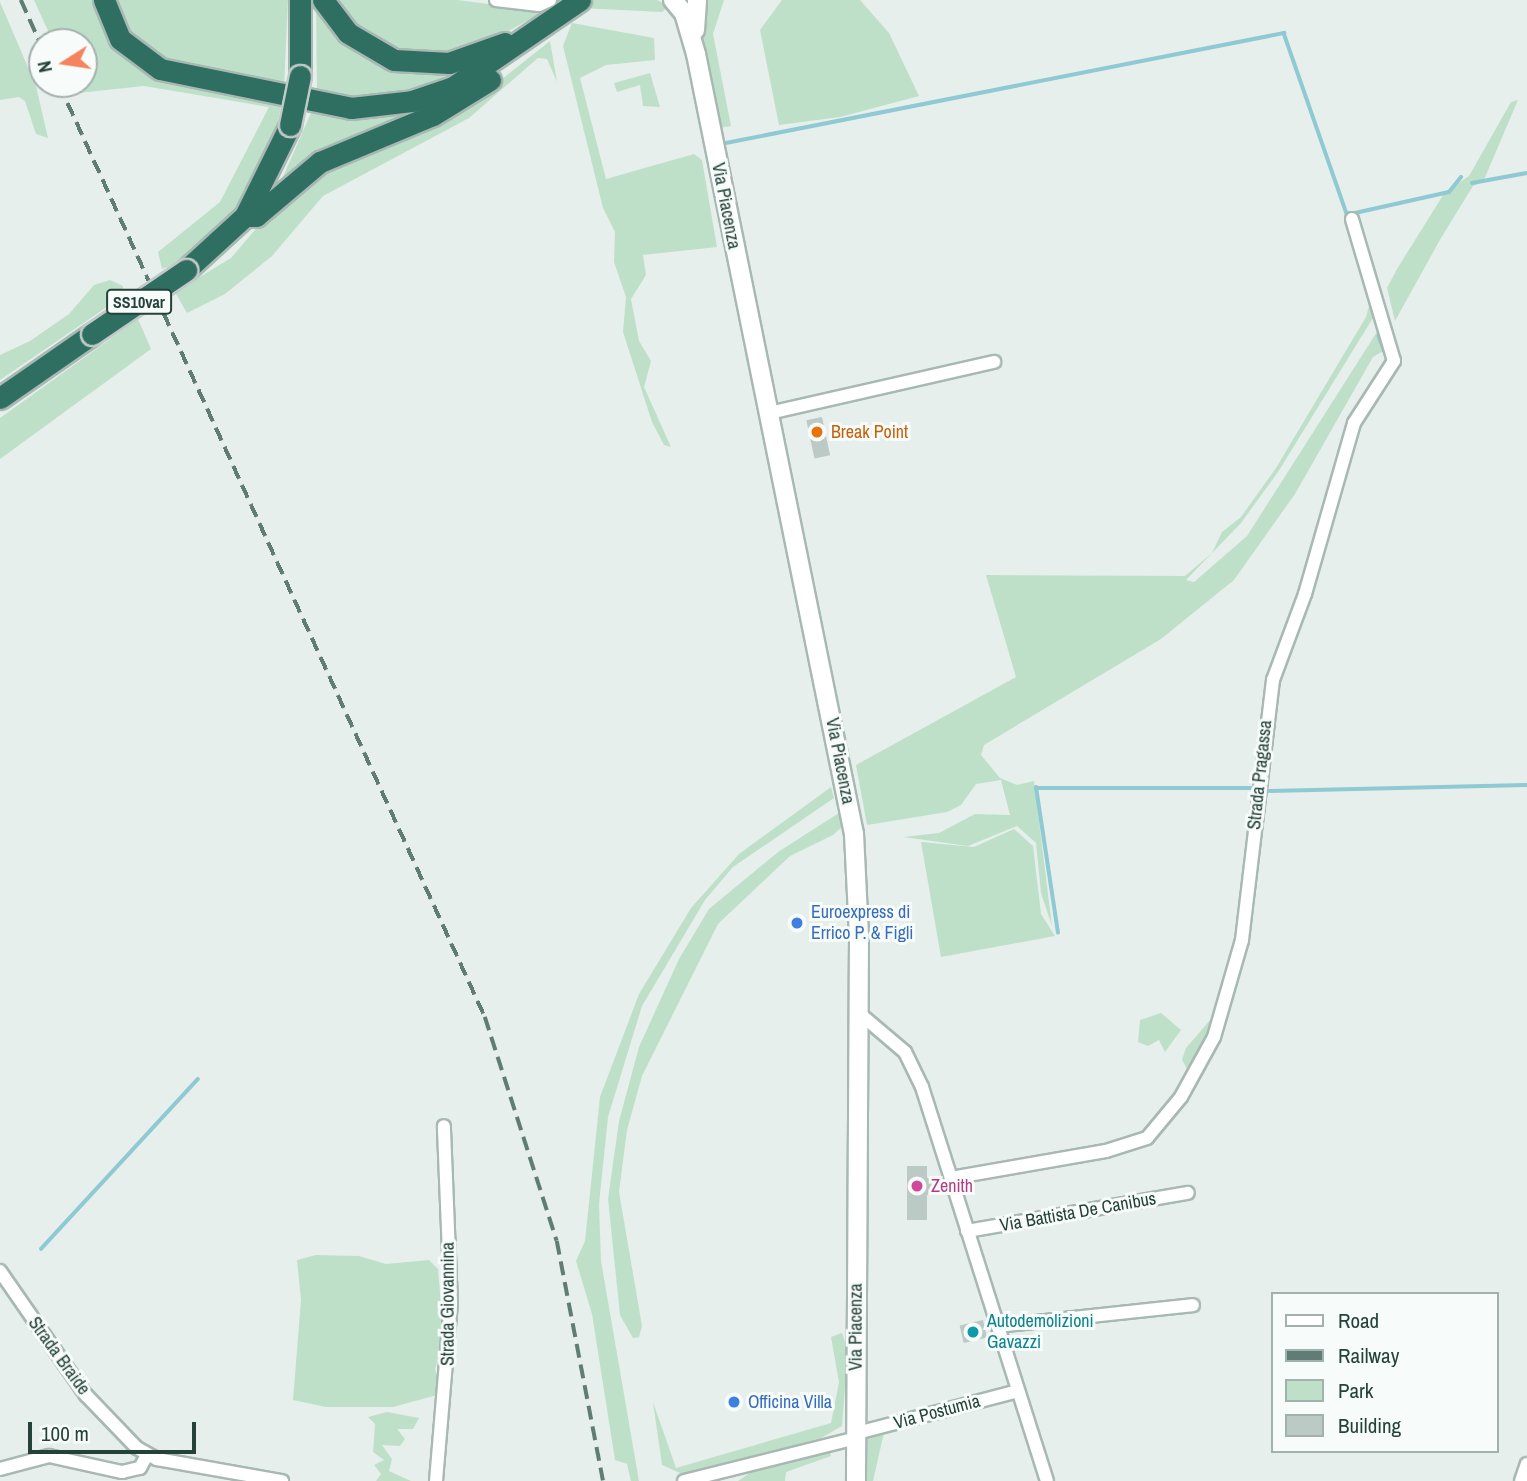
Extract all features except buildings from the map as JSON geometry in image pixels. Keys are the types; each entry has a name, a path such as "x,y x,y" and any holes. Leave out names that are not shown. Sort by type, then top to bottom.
{"highway":[{"path":"104,0 120,39 160,69 351,108 412,102 453,87 571,3"},
{"path":"292,0 303,26"},
{"name":"SS10var","path":"0,398 186,270 245,216 290,125 300,76 303,26 300,0"},
{"path":"323,0 363,45 414,64 458,61 542,26"},
{"path":"245,216 256,216 320,162 461,100 571,3"}],"main road":[{"name":"Via Piacenza","path":"673,0 684,13 696,54 853,834 859,1013 856,1481"},
{"name":"Via Piacenza","path":"696,54 697,0"}],"street":[{"path":"496,0 539,5 571,3"},
{"name":"Strada Pragassa","path":"951,1178 1106,1151 1147,1138 1181,1097 1214,1037 1242,940 1273,680 1312,573 1354,423 1394,361 1352,219"},
{"path":"769,413 994,362"},
{"path":"859,1013 884,1030 913,1064 1047,1481"},
{"name":"Strada Giovannina","path":"436,1481 451,1304 444,1126"},
{"name":"Via Battista De Canibus","path":"967,1231 1188,1193"},
{"name":"Strada Braide","path":"0,1272 86,1395 147,1455"},
{"path":"998,1326 1193,1305"},
{"name":"Via Postumia","path":"857,1436 1018,1391"},
{"path":"684,1481 857,1436"},
{"path":"0,1469 49,1456 122,1472 140,1468 147,1455 282,1481"},
{"path":"1521,1481 1527,1464"}],"green space":[{"path":"34,0 95,0 165,80 281,107 273,143 247,200 194,251 170,266 162,269 158,252 220,202 269,107 144,86 98,91 98,28 47,28"},
{"path":"116,0 288,0 284,87 151,56 127,32"},
{"path":"333,0 457,0 545,11 470,52 408,57 361,35"},
{"path":"591,0 657,0 669,6 662,12 580,8"},
{"path":"703,0 724,0 713,34 731,126 719,128 699,28"},
{"path":"782,0 860,0 889,33 919,96 840,117 779,125 760,30"},
{"path":"0,2 28,67 28,98 39,98 48,138 36,134 25,101 19,97 0,100"},
{"path":"316,5 348,43 374,61 416,72 470,64 422,88 367,99 317,96"},
{"path":"572,23 654,38 655,60 606,65 580,78 606,179 694,154 702,160 717,247 643,255 646,275 631,299 639,341 651,361 644,387 671,447 664,445 652,422 623,332 626,297 614,262 615,232 603,208 563,46"},
{"path":"550,41 557,82 547,59 538,58 469,118 323,196 272,256 225,294 187,313 175,292 231,258 284,196 311,174 477,99"},
{"path":"650,73 660,107 643,106 640,85 617,92 614,83"},
{"path":"1518,100 1483,182 1473,186 1395,321 1387,288 1397,269 1445,192 1469,176 1511,102"},
{"path":"423,108 278,188 311,113 369,117"},
{"path":"110,280 123,286 123,296 0,380 0,355 30,341 69,314 94,285"},
{"path":"1372,295 1376,313 1278,472 1241,523 1186,580 1194,582 1247,536 1382,324 1390,347 1373,357 1295,494 1234,580 1161,639 984,745 981,755 1000,778 1017,785 1034,781 1052,926 1041,893 1036,843 1017,826 968,846 903,837 939,833 975,814 1010,815 1001,780 976,784 961,805 947,812 867,825 856,765 1016,677 986,575 1185,576 1212,553 1222,532 1241,517 1276,468 1366,317"},
{"path":"138,319 151,349 0,459 0,418"},
{"path":"831,787 834,798 733,867 705,900 642,1006 608,1117 599,1204 601,1261 639,1481 631,1481 627,1464 615,1460 592,1314 576,1261 585,1241 600,1097 639,994 691,908 739,854"},
{"path":"842,811 843,826 833,835 790,856 718,924 642,1076 627,1130 619,1192 642,1326 639,1337 633,1338 620,1315 608,1199 619,1121 639,1047 679,959 709,909 778,852"},
{"path":"1014,829 1033,846 1041,914 1055,936 941,957 921,842 974,847"},
{"path":"1161,1013 1181,1030 1165,1052 1159,1040 1148,1046 1138,1042 1140,1020"},
{"path":"1211,1019 1200,1052 1187,1069 1182,1060 1186,1048"},
{"path":"316,1255 359,1256 386,1264 429,1260 438,1269 444,1339 435,1369 441,1387 437,1395 393,1407 326,1407 293,1400 301,1300 297,1260"},
{"path":"842,1333 848,1350 842,1426 821,1438 687,1476 662,1465 653,1402 676,1468 831,1423 839,1382 831,1337"},
{"path":"387,1412 419,1418 413,1429 397,1429 405,1439 400,1446 382,1445 392,1459 389,1471 411,1481 376,1481 381,1474 374,1465 384,1460 373,1452 375,1424 368,1417"},
{"path":"885,1428 873,1481 865,1481 867,1432"},
{"path":"830,1451 831,1456 786,1472 785,1481 738,1481 754,1470"}],"waterway":[{"path":"726,143 1284,33 1348,217"},
{"path":"1472,183 1527,173"},
{"path":"1355,213 1449,192 1461,177"},
{"path":"1379,336 1388,360"},
{"path":"1266,791 1527,785"},
{"path":"1058,933 1036,788 1254,788"},
{"path":"41,1249 198,1079"}],"railway":[{"path":"21,0 34,28"},
{"path":"65,98 485,1017 557,1241 603,1481"}],"place":[{"name":"Break Point","path":"817,432"},
{"name":"Euroexpress di Errico P. & Figli","path":"797,923"},
{"name":"Zenith","path":"917,1186"},
{"name":"Autodemolizioni Gavazzi","path":"973,1332"},
{"name":"Officina Villa","path":"734,1402"}]}
